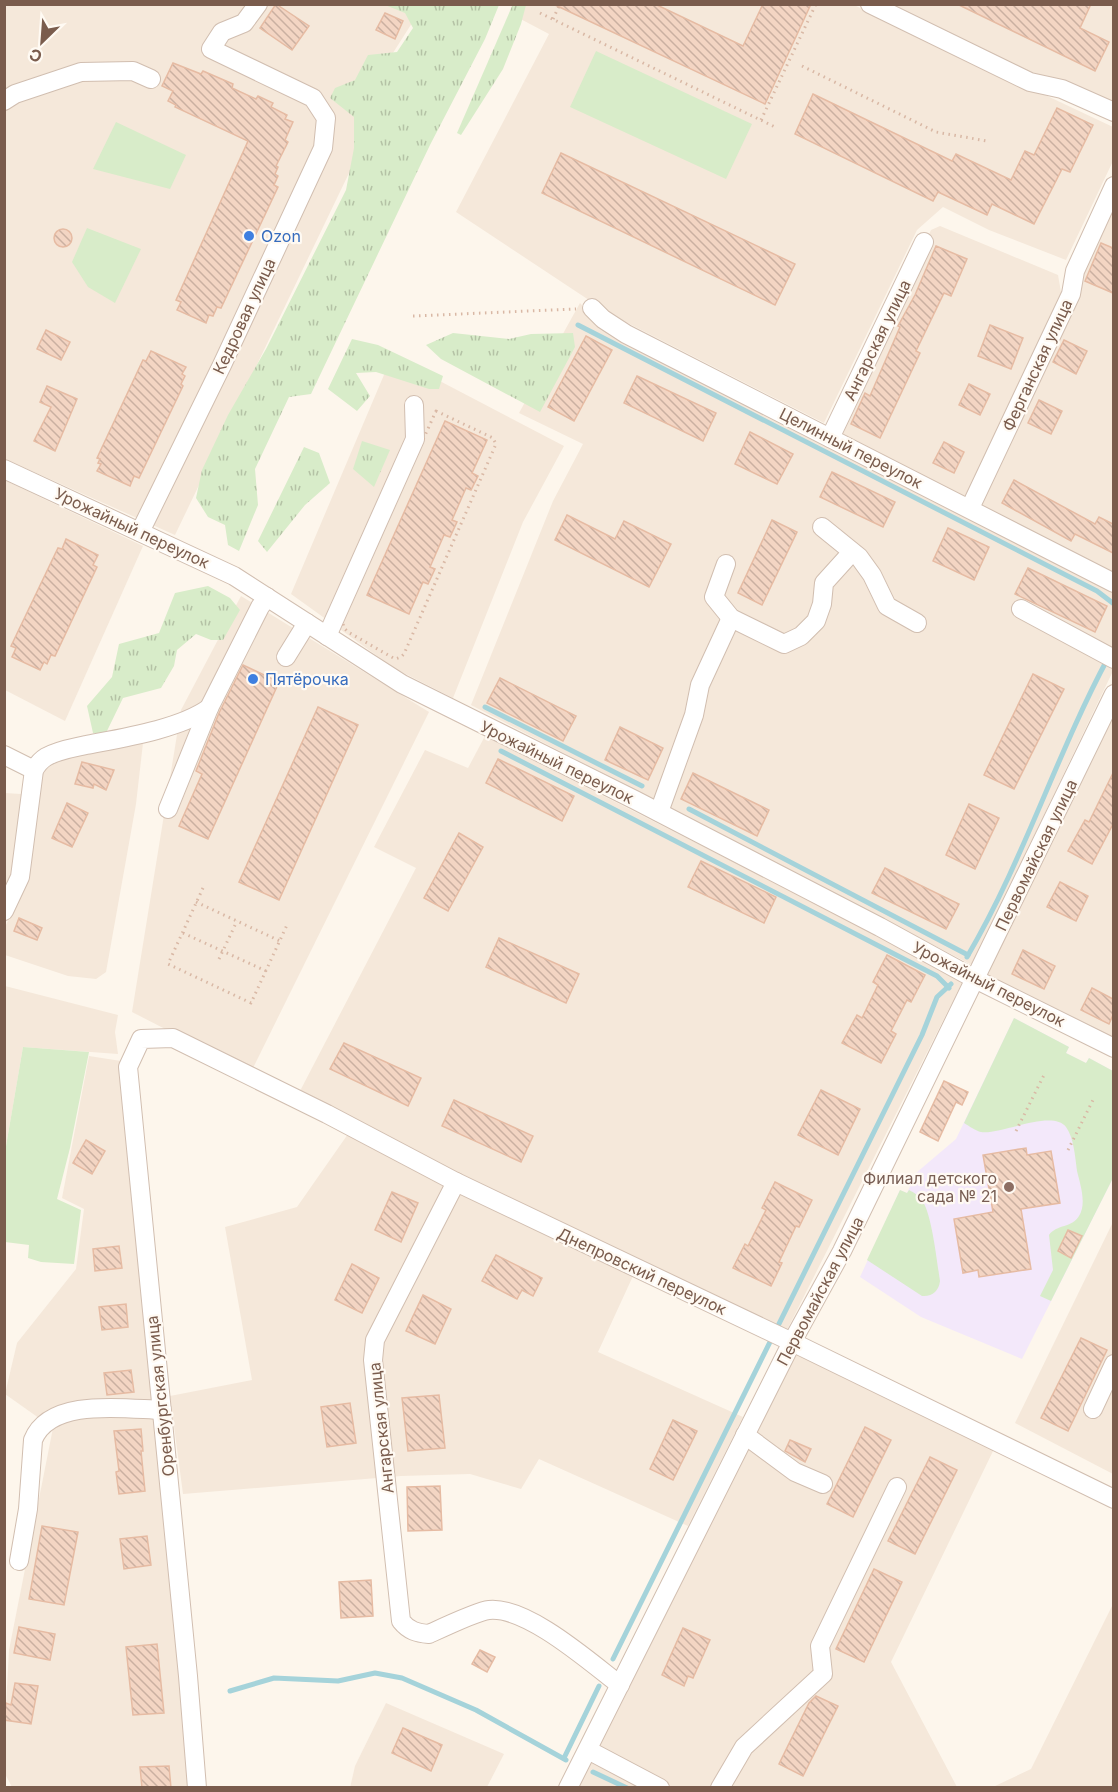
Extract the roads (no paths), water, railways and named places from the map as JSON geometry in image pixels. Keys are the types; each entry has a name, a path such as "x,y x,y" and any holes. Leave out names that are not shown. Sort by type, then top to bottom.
{"street":[{"name":"Кедровая улица","path":"140,532 222,365 323,147 326,118 313,98 211,49 222,32 244,22 258,4"},
{"path":"870,4 1030,82 1062,89 1113,112"},
{"path":"4,101 15,94 81,72 134,70 151,79"},
{"name":"Ферганская улица","path":"970,508 1071,294 1076,271 1113,186"},
{"name":"Ангарская улица","path":"830,438 924,242"},
{"name":"Целинный переулок","path":"592,308 603,319 626,334 1113,583"},
{"path":"327,636 415,439 414,405"},
{"name":"Урожайный переулок","path":"4,469 234,576 402,684 659,812 975,979 1113,1048"},
{"path":"822,527 859,557 872,575 886,606 917,623"},
{"path":"726,564 714,597 730,618 784,644 801,636 816,621 822,604 824,583 852,552"},
{"path":"168,809 209,708 267,597"},
{"path":"1021,609 1113,659"},
{"path":"659,812 694,715 700,685 730,618"},
{"path":"286,657 308,623"},
{"name":"Первомайская улица","path":"568,1788 792,1342 842,1251 1113,694"},
{"path":"4,911 20,877 34,770 46,757 60,751 177,723 198,716 209,708"},
{"path":"4,755 34,770"},
{"name":"Днепровский переулок","path":"174,1038 327,1114 456,1182 1113,1498"},
{"name":"Оренбургская улица","path":"174,1038 141,1039 128,1067 197,1788"},
{"name":"Ангарская улица","path":"456,1182 375,1340 373,1360 401,1621 407,1628 429,1634 489,1610 508,1613 532,1622 551,1633 620,1685"},
{"path":"1092,1409 1113,1364"},
{"path":"19,1561 27,1509 33,1440 36,1431 48,1422 73,1410 97,1408 162,1410"},
{"path":"745,1435 795,1472 823,1484"},
{"path":"720,1788 744,1747 823,1674 820,1646 897,1487"},
{"path":"588,1750 660,1788"}],"waterway":[{"path":"578,325 1097,591 1114,604"},
{"path":"967,957 1023,846 1072,732 1108,658"},
{"path":"485,707 642,786"},
{"path":"501,751 937,976 949,988"},
{"path":"689,809 968,955"},
{"path":"613,1659 922,1035 937,997 951,984"},
{"path":"230,1691 274,1678 338,1681 375,1673 402,1678 476,1710 566,1760"},
{"path":"564,1758 599,1686"},
{"path":"593,1772 627,1788"}],"place":[{"name":"Ozon","path":"249,236"},
{"name":"Пятёрочка","path":"253,679"},
{"name":"Филиал детского сада № 21","path":"1009,1187"}]}
